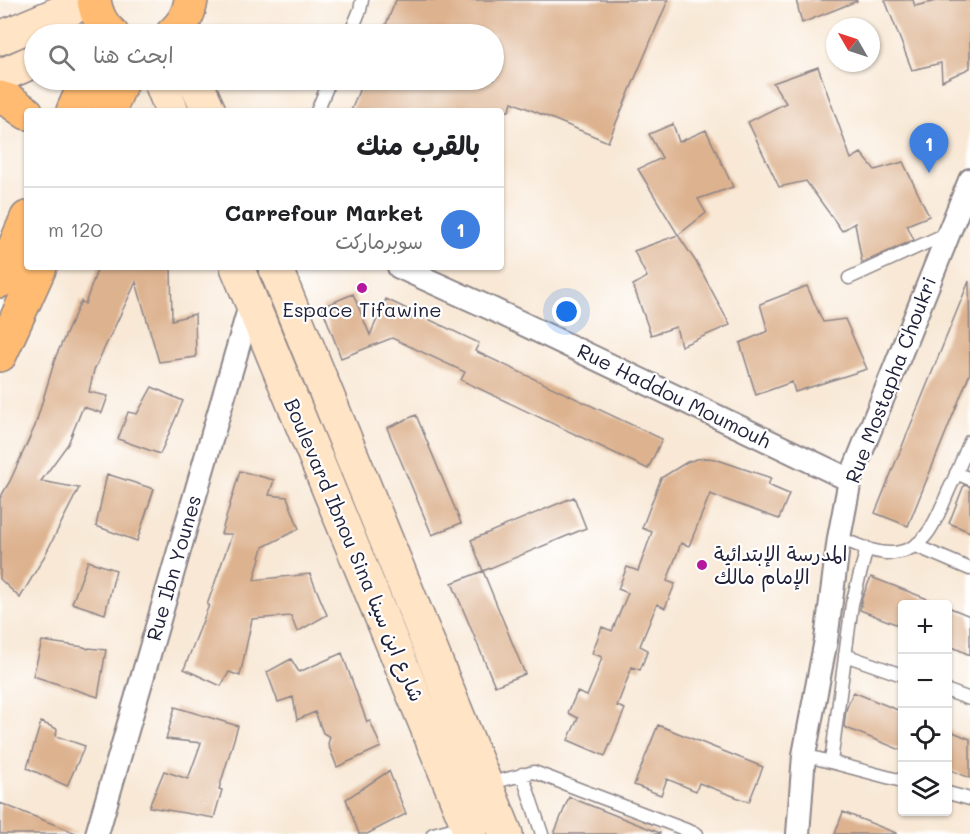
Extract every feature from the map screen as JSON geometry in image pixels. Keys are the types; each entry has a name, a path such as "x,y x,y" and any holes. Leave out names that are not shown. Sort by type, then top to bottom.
{"main road":[{"path":"29,24 64,6"},
{"path":"0,39 24,27"},
{"path":"0,76 24,65"},
{"path":"74,108 82,90"},
{"path":"110,108 118,90"},
{"path":"164,90 171,108"},
{"path":"200,90 208,108"},
{"path":"0,98 10,101 24,111"},
{"path":"0,281 24,225"},
{"path":"0,355 39,270"},
{"name":"Boulevard Ibnou Sina شارع ابن سينا","path":"238,270 470,829"},
{"name":"Boulevard Ibnou Sina شارع ابن سينا","path":"276,270 506,834"}],"street":[{"name":"Rue Mostapha Choukri","path":"798,834 804,755 826,640 839,537 850,480 970,180"},
{"name":"Rue Haddou Moumouh","path":"406,270 503,314 850,480"},
{"name":"Rue Ibn Younes","path":"97,834 251,302"}],"lane":[{"path":"354,24 362,0"},
{"path":"318,108 326,90"},
{"path":"849,278 949,233"},
{"path":"839,537 880,552 893,553 916,546 927,536 936,522 970,441"},
{"path":"956,473 970,479"},
{"path":"916,546 970,569"},
{"path":"831,762 852,604 867,548"},
{"path":"845,654 898,673"},
{"path":"952,692 970,699"},
{"path":"804,755 898,780"},
{"path":"486,785 534,772 697,834"},
{"path":"522,774 542,834"},
{"path":"952,794 970,799"},
{"path":"433,834 470,829"}],"building":[{"path":"396,0 668,0 608,142 512,102 509,111 504,111 504,108 352,108 359,90 504,90 504,24 386,24"},
{"path":"796,0 856,0 857,1 802,23"},
{"path":"885,0 913,0 915,6 940,0 970,0 970,68 942,81 941,63 912,70"},
{"path":"818,67 851,159 861,153 875,170 903,162 929,216 907,225 914,240 862,263 855,223 842,231 806,181 779,187 748,122 786,103 773,83"},
{"path":"673,124 679,142 706,130 733,187 698,199 706,213 678,235 638,169 662,158 649,134"},
{"path":"678,235 698,265 730,325 681,346 676,327 651,335 633,285 647,277 634,251"},
{"path":"97,270 171,270 172,320 195,314 196,357 159,362 136,282 94,370 89,392 108,396 102,413 83,407 68,444 41,481 79,488 20,598 0,579 0,498 35,426 56,356 81,301 85,304"},
{"path":"969,281 970,373 908,526 875,513"},
{"path":"807,286 823,322 845,319 867,369 795,392 792,382 756,395 740,343 768,331 760,304"},
{"path":"353,294 370,335 386,299 479,343 475,351 662,439 648,469 461,380 465,372 392,338 341,358 322,307"},
{"path":"152,387 183,401 160,454 118,439 128,412 137,414"},
{"path":"416,415 461,523 432,535 387,428"},
{"path":"707,458 771,478 768,485 789,494 779,519 710,494 689,546 681,543 667,581 675,584 665,608 657,604 640,646 648,650 640,670 632,667 617,706 625,709 605,756 568,740 578,718 568,713 577,692 587,696 595,677 602,657 592,653 602,627 612,631 628,593 618,589 627,567 638,571 652,532 642,528 661,478 687,462"},
{"path":"240,471 274,480 269,495 287,497 299,529 263,547 254,580 310,574 327,615 297,632 291,616 252,619 240,676 229,672 221,686 184,669 209,605 207,605 232,534 221,534"},
{"path":"107,474 154,489 137,541 96,526"},
{"path":"964,485 970,487 970,532 949,523"},
{"path":"574,497 586,528 483,571 471,540"},
{"path":"88,561 116,570 105,614 72,603"},
{"path":"483,571 525,674 495,686 452,583"},
{"path":"871,577 930,600 898,600 898,625 860,610 862,598"},
{"path":"952,609 970,616 970,655 952,647"},
{"path":"42,641 106,650 98,697 33,676"},
{"path":"342,653 367,722 370,721 381,747 337,767 328,744 330,737 323,733 315,712 297,720 293,697 278,702 267,672 291,659 299,672"},
{"path":"853,692 898,710 898,749 844,727 846,710"},
{"path":"175,707 238,726 219,789 222,790 214,818 149,807 164,771 188,779 201,743 166,739"},
{"path":"41,722 57,729 56,736 85,746 67,786 27,768"},
{"path":"658,725 763,767 749,802 699,783 696,791 667,779 661,795 634,785"},
{"path":"952,732 970,739 970,778 952,771"},
{"path":"389,771 406,814 367,834 359,834 346,799"},
{"path":"569,797 660,833 554,834"},
{"path":"0,803 76,833 76,834 0,834"},
{"path":"843,812 896,833 896,834 835,834"}],"place":[{"name":"Carrefour Market","path":"929,173"},
{"name":"Espace Tifawine","path":"362,288"},
{"name":"المدرسة الإبتدائية الإمام مالك","path":"702,565"}]}
